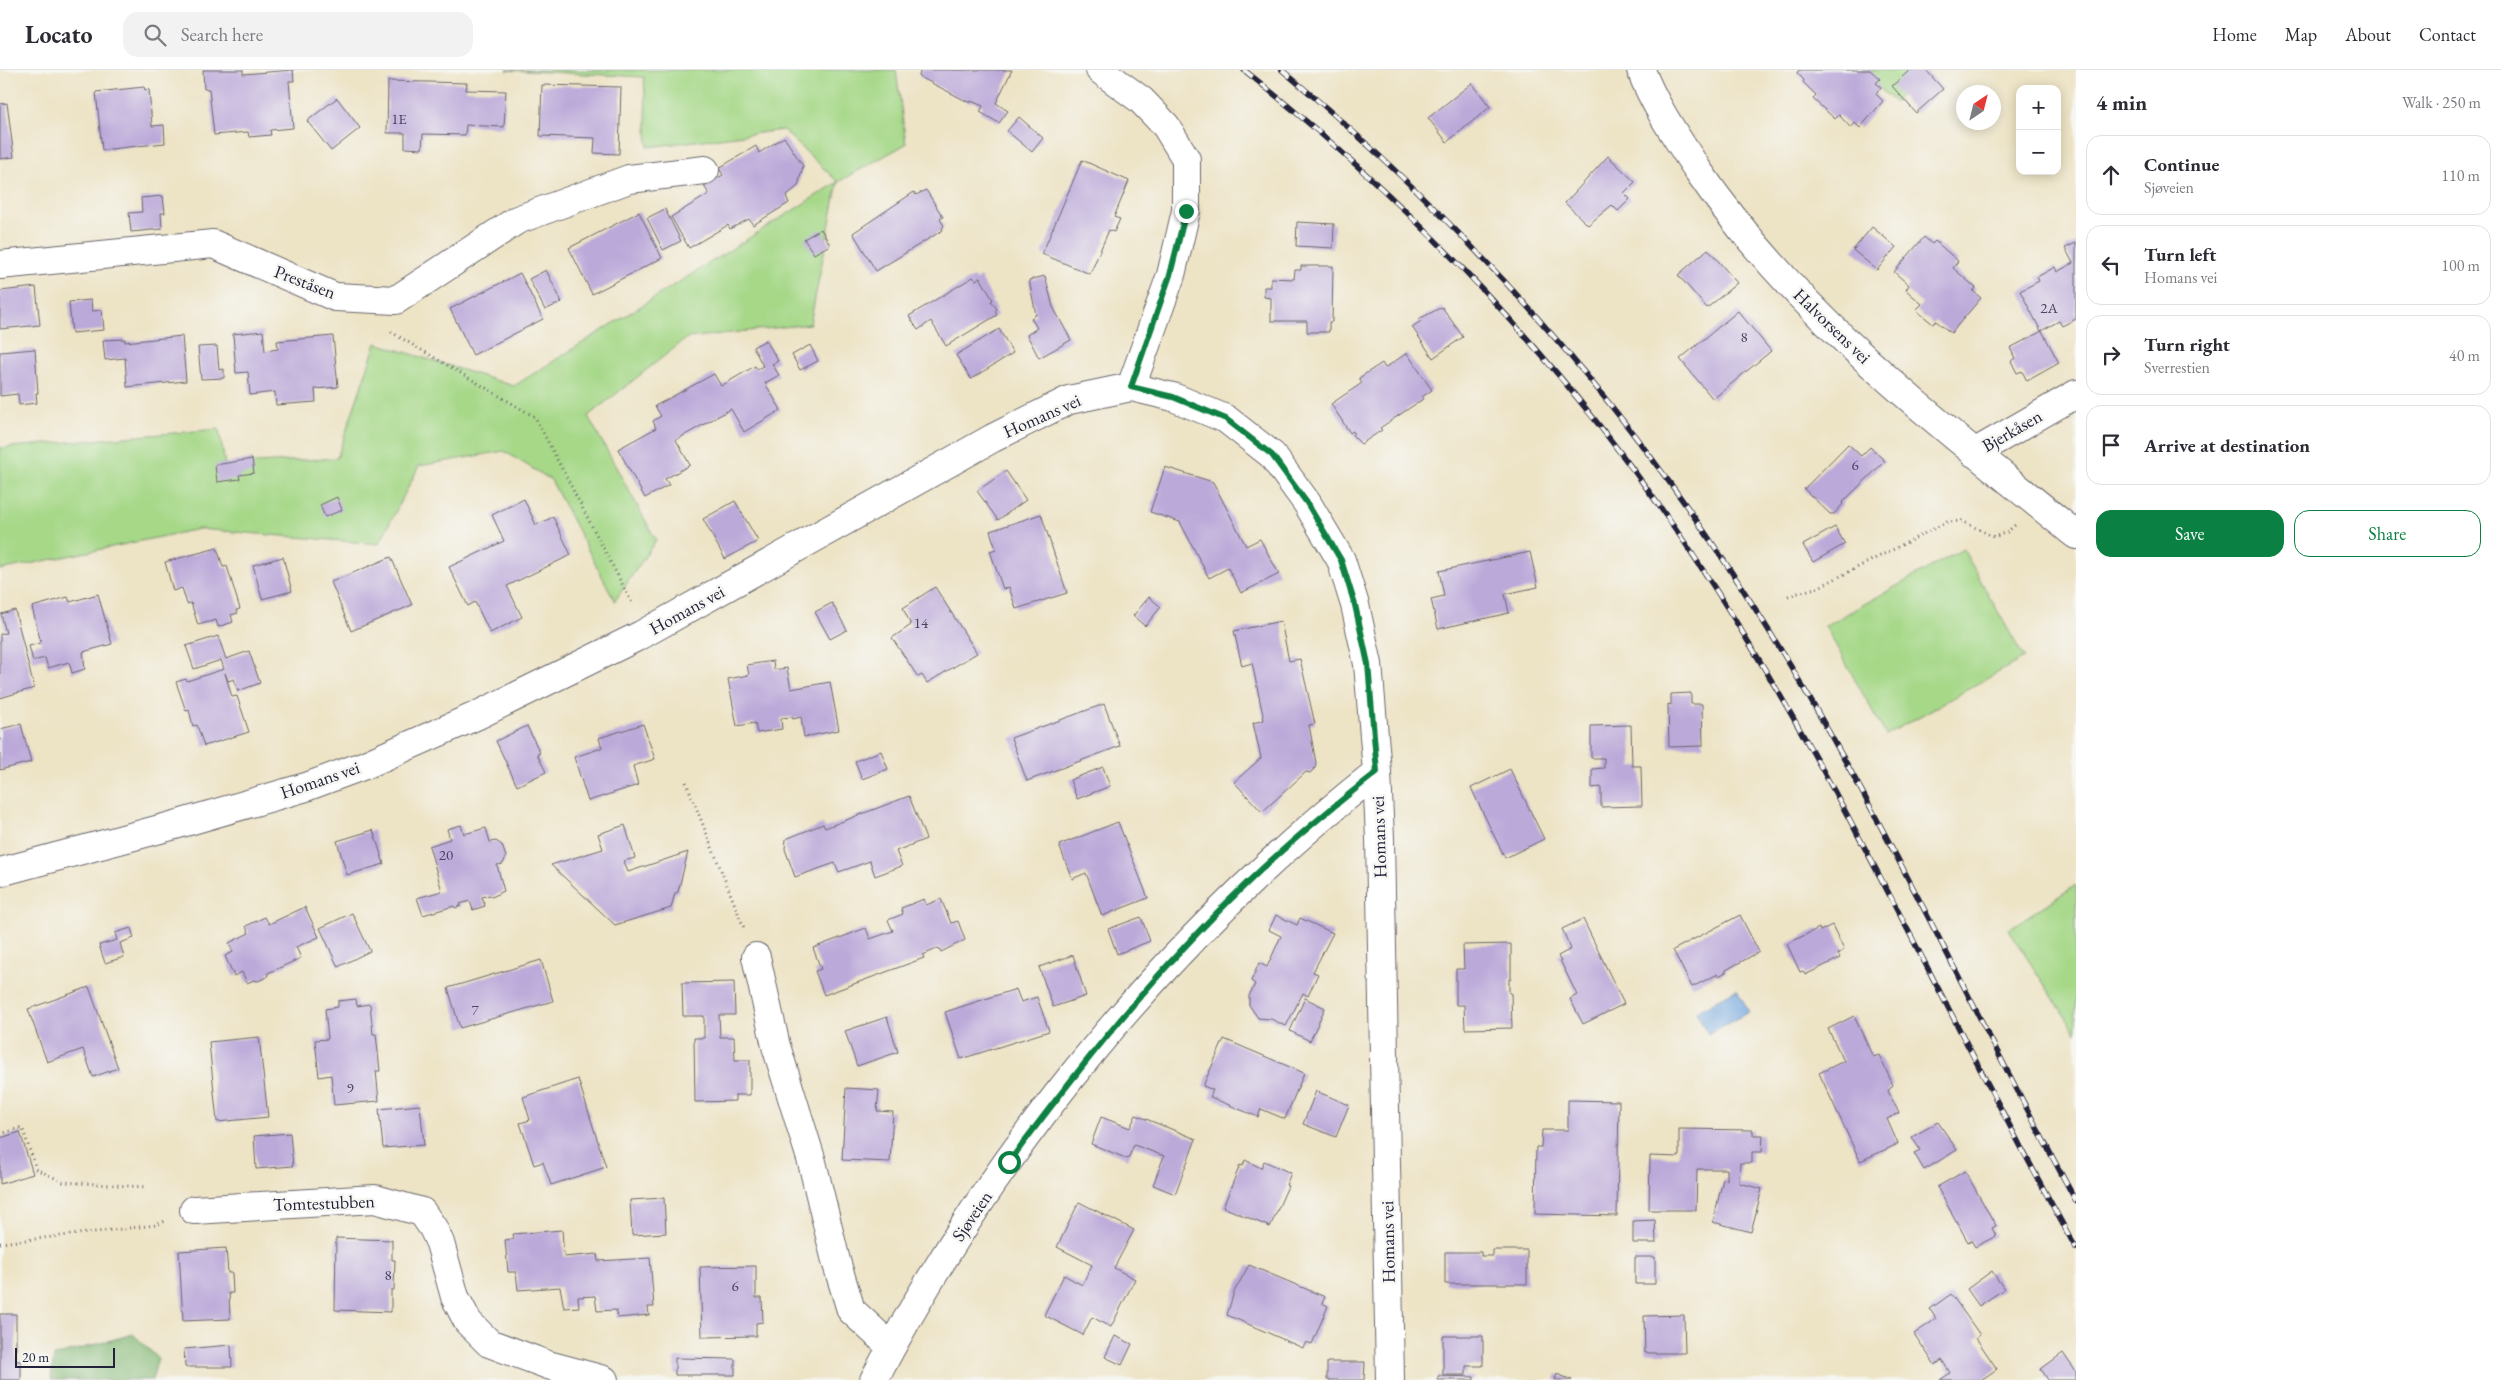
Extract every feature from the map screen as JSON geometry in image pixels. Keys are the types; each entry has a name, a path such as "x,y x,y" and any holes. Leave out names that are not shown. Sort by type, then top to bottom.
{"street":[{"path":"1100,70 1141,100 1166,126 1186,159 1186,211 1173,266 1131,387"},
{"name":"Halvorsens vei","path":"1641,70 1678,140 1755,246 1809,306 1920,410 2076,535"},
{"name":"Preståsen","path":"0,265 213,244 335,296 396,300 517,220 629,179 705,170"},
{"name":"Homans vei","path":"0,872 306,787 365,765 478,715 642,635 993,438 1060,404 1069,400 1131,387 1173,397 1226,419 1272,455 1307,503 1341,560 1355,605 1368,664 1377,772 1390,1380"},
{"name":"Bjerkåsen","path":"1974,453 2076,394"},
{"name":"Sjøveien","path":"874,1380 955,1241 1009,1162 1075,1072 1191,939 1245,885 1317,820 1377,772"},
{"path":"756,958 776,1046 812,1162 836,1261 851,1310 891,1348"},
{"name":"Tomtestubben","path":"194,1210 375,1199 422,1212 440,1243 455,1297 468,1322 489,1343 548,1365 604,1380"}],"path":[{"path":"384,328 535,417 637,612"},
{"path":"1788,596 1820,587 1947,522 1962,521 1994,537 2007,532 2035,501"},
{"path":"686,782 756,958"},
{"path":"0,1134 20,1128 23,1130 36,1169 63,1182 146,1187"},
{"path":"0,1243 156,1225 194,1210"}],"green space":[{"path":"507,70 896,70 906,144 838,182 783,130 648,147 644,77"},
{"path":"1861,70 1918,70 1895,103"},
{"path":"838,182 810,324 687,338 588,416 656,540 615,601 551,480 504,451 419,466 379,544 199,529 0,570 0,448 219,429 225,465 337,458 376,343 514,386"},
{"path":"1963,549 2024,658 1886,735 1825,626"},
{"path":"2076,885 2076,1033 2008,929"},
{"path":"133,1334 158,1358 152,1380 51,1380 54,1356"}],"water":[{"path":"1737,989 1749,1012 1708,1034 1696,1012"}],"building":[{"path":"203,70 243,70 243,74 293,70 294,81 289,81 293,128 270,130 271,135 249,137 248,132 214,135 209,89 204,89"},
{"path":"921,70 1012,70 996,103 1008,111 999,123 980,112 983,106 971,101 970,103 920,77"},
{"path":"1799,70 1870,70 1880,79 1876,83 1881,87 1876,94 1883,101 1860,128 1855,123 1851,128 1839,115 1835,119 1813,99 1816,95 1803,82 1804,80 1797,73"},
{"path":"1910,70 1926,70 1943,89 1916,113 1892,86"},
{"path":"388,81 467,83 466,90 506,91 504,127 466,125 465,135 423,134 422,149 405,148 405,133 387,133"},
{"path":"1472,83 1490,107 1447,142 1428,118"},
{"path":"542,85 621,87 619,154 594,153 595,138 540,136"},
{"path":"144,87 145,90 149,89 152,126 164,125 165,143 102,150 96,92"},
{"path":"337,98 360,128 331,151 307,121"},
{"path":"7,103 14,157 0,159 0,104"},
{"path":"1019,117 1043,138 1032,152 1007,131"},
{"path":"784,137 803,166 798,186 786,196 789,203 753,225 749,219 730,229 728,225 689,248 671,217 709,194 704,186 723,175 719,168 756,146 759,153"},
{"path":"1608,156 1635,182 1624,193 1630,199 1618,211 1612,205 1588,225 1565,203"},
{"path":"1082,160 1129,181 1114,217 1120,219 1114,232 1109,230 1090,274 1042,254"},
{"path":"926,190 943,217 940,219 944,226 943,230 876,271 853,233 914,192 916,195"},
{"path":"163,196 165,213 161,213 162,229 131,232 129,213 142,212 141,198"},
{"path":"665,209 681,241 663,250 647,218"},
{"path":"639,212 662,258 592,294 569,248"},
{"path":"1297,222 1334,224 1333,248 1296,246"},
{"path":"1872,227 1896,247 1877,270 1853,250"},
{"path":"821,229 830,245 814,254 804,239"},
{"path":"1924,237 1932,244 1935,241 1958,261 1953,268 1976,288 1973,291 1981,298 1951,333 1936,321 1933,324 1916,310 1922,304 1906,290 1909,285 1894,272"},
{"path":"2076,243 2076,319 2062,326 2059,321 2041,331 2020,291 2039,281 2037,277 2055,267 2057,272 2073,263 2065,248"},
{"path":"1708,249 1737,283 1707,308 1678,275"},
{"path":"1301,266 1333,266 1332,322 1329,322 1329,332 1307,332 1307,321 1271,321 1271,298 1264,297 1264,287 1271,287 1271,278 1294,279 1295,270 1301,270"},
{"path":"546,270 562,302 545,310 529,279"},
{"path":"520,273 543,319 473,355 450,309"},
{"path":"1045,276 1053,307 1071,340 1039,358 1027,335 1037,328 1031,318 1036,315 1029,280"},
{"path":"973,277 976,280 980,277 993,300 991,301 997,309 995,311 997,315 946,346 931,321 918,330 909,316"},
{"path":"36,287 40,325 0,329 0,291"},
{"path":"91,300 92,311 102,310 104,330 72,333 69,302"},
{"path":"1442,307 1463,337 1433,358 1412,327 1421,321 1419,319"},
{"path":"1738,311 1771,351 1713,399 1680,359"},
{"path":"999,329 1013,353 971,379 956,355"},
{"path":"263,331 265,351 278,349 277,341 333,336 338,387 315,389 316,402 276,405 275,392 250,395 248,372 236,373 233,334"},
{"path":"2042,331 2059,363 2027,381 2022,371 2017,373 2011,361 2015,358 2010,348"},
{"path":"182,336 186,381 127,387 125,358 105,360 103,340 125,339 125,342"},
{"path":"766,340 778,361 772,364 779,375 765,383 781,410 744,432 731,409 676,440 690,465 665,479 669,485 645,498 618,449 656,428 653,421 661,416 655,406 714,374 721,386 755,366 757,369 763,366 753,347"},
{"path":"810,345 818,361 800,370 792,355"},
{"path":"217,346 219,370 224,369 224,378 201,379 198,347"},
{"path":"35,349 37,403 19,405 18,394 0,396 0,352"},
{"path":"1407,353 1432,390 1422,397 1423,399 1380,428 1382,430 1361,444 1352,435 1353,431 1350,433 1331,404 1362,383 1359,378 1382,363 1385,368"},
{"path":"1848,444 1861,456 1870,447 1885,461 1842,503 1834,514 1830,514 1804,489"},
{"path":"252,459 254,473 239,475 240,479 217,482 215,465"},
{"path":"1165,467 1213,482 1246,546 1260,539 1279,574 1241,593 1228,568 1209,578 1180,522 1150,512"},
{"path":"1006,471 1026,500 998,520 977,491"},
{"path":"337,497 342,510 325,517 320,505"},
{"path":"524,499 536,525 553,517 571,555 507,586 522,617 490,633 475,602 468,606 449,567 504,541 492,515"},
{"path":"735,501 758,541 725,559 703,519"},
{"path":"1041,514 1067,593 1016,609 1009,587 1003,589 990,551 996,549 990,531"},
{"path":"1835,527 1845,544 1813,562 1803,545"},
{"path":"217,548 223,567 227,566 240,609 236,610 238,613 231,615 233,622 218,627 216,620 198,625 191,603 187,604 182,588 173,591 165,562"},
{"path":"1530,552 1538,587 1505,594 1509,613 1438,629 1431,599 1444,596 1439,571"},
{"path":"283,557 292,591 262,599 253,565"},
{"path":"391,557 412,605 351,631 331,582"},
{"path":"935,587 977,653 927,683 922,675 918,677 892,638 911,625 903,608"},
{"path":"98,594 112,644 83,652 85,669 72,673 69,662 48,668 45,658 33,661 29,646 41,643 32,607 68,597 70,602"},
{"path":"1149,597 1161,607 1145,626 1133,616"},
{"path":"832,603 847,630 830,639 815,612"},
{"path":"15,610 34,688 0,698 0,634 6,633 1,614"},
{"path":"1281,621 1289,661 1300,659 1315,724 1309,725 1316,763 1315,768 1310,773 1306,772 1262,812 1234,782 1261,758 1253,723 1264,720 1252,663 1242,666 1234,631"},
{"path":"218,636 226,659 249,651 260,683 238,691 234,679 228,681 225,673 232,697 237,696 249,732 204,746 197,725 193,726 189,710 186,711 176,682 186,679 187,681 224,669 221,660 194,669 186,646"},
{"path":"773,661 774,670 787,668 791,689 830,682 839,730 804,737 801,717 793,719 792,717 781,718 782,729 757,733 755,723 737,726 728,679 749,675 747,665"},
{"path":"1691,693 1691,704 1702,704 1703,746 1669,747 1668,704 1671,705 1671,694"},
{"path":"1104,704 1120,746 1027,781 1011,738"},
{"path":"21,724 31,762 0,770 0,729"},
{"path":"643,724 655,759 633,766 638,785 588,801 574,757 602,748 599,738"},
{"path":"1631,725 1632,766 1641,766 1642,806 1601,807 1601,787 1592,788 1592,769 1604,768 1604,758 1591,758 1591,726"},
{"path":"527,726 540,753 537,754 546,772 517,786 496,741"},
{"path":"881,751 888,769 862,779 855,761"},
{"path":"1103,767 1110,786 1077,799 1070,780"},
{"path":"1510,769 1544,839 1505,858 1471,788"},
{"path":"909,796 926,839 896,851 902,866 875,876 870,861 839,872 835,863 795,877 785,849 786,839 823,824 825,828"},
{"path":"1118,822 1148,898 1102,916 1086,873 1072,879 1059,845"},
{"path":"461,825 464,834 486,828 490,842 496,841 502,845 506,857 503,864 497,865 504,891 492,897 489,895 482,897 485,906 473,910 470,901 460,904 461,906 455,908 454,906 423,915 417,898 442,891 429,846 450,839 447,829"},
{"path":"625,825 635,858 624,861 628,872 688,852 678,892 675,893 671,908 615,925 551,865 603,849 598,834"},
{"path":"373,830 384,864 347,875 337,841"},
{"path":"924,899 926,905 941,899 951,923 958,921 965,940 941,952 939,948 923,955 924,958 824,995 815,971 821,969 813,948 866,928 870,939 893,931 888,920 903,914 901,908"},
{"path":"305,907 319,937 296,947 301,958 268,973 267,977 258,981 254,980 247,983 242,972 234,976 225,956 233,952 229,943 249,933 246,926 265,917 269,924"},
{"path":"352,913 370,951 338,967 320,928"},
{"path":"1276,915 1297,925 1300,918 1333,933 1313,972 1318,974 1308,996 1303,993 1286,1026 1271,1019 1258,1018 1249,1005 1249,996 1255,984 1251,981 1259,963 1267,967 1281,936 1269,930"},
{"path":"1740,915 1759,952 1726,970 1726,972 1719,976 1718,974 1692,987 1673,950"},
{"path":"1141,917 1150,941 1117,954 1108,929"},
{"path":"1583,919 1624,1004 1583,1024 1570,999 1577,995 1558,956 1571,949 1562,929"},
{"path":"1832,925 1844,950 1838,954 1840,958 1805,975 1803,971 1800,972 1787,944 1819,928 1820,931"},
{"path":"131,928 134,938 120,943 124,957 105,963 99,945 117,940 115,933"},
{"path":"1511,944 1509,993 1511,993 1512,1028 1465,1029 1464,1005 1456,1005 1456,969 1464,969 1463,945"},
{"path":"1073,955 1086,996 1053,1007 1039,967"},
{"path":"541,960 553,1001 460,1028 448,988"},
{"path":"734,982 735,1015 719,1015 720,1037 734,1037 735,1060 750,1060 750,1095 735,1095 735,1101 695,1102 694,1038 704,1038 704,1016 683,1016 682,983"},
{"path":"89,987 118,1068 93,1077 83,1049 47,1062 28,1009"},
{"path":"1016,989 1021,1002 1037,997 1049,1031 961,1059 945,1012"},
{"path":"1305,998 1325,1008 1310,1041 1290,1031"},
{"path":"356,999 357,1006 370,1004 373,1034 376,1034 380,1071 376,1071 379,1101 334,1105 331,1075 319,1077 315,1040 328,1039 325,1009 338,1007 338,1001"},
{"path":"1854,1016 1873,1057 1879,1055 1893,1085 1888,1091 1899,1113 1887,1119 1898,1144 1860,1161 1819,1073 1844,1061 1828,1029"},
{"path":"887,1017 898,1052 857,1066 845,1031"},
{"path":"259,1037 268,1117 217,1122 209,1042"},
{"path":"1224,1039 1304,1073 1285,1119 1261,1109 1258,1117 1210,1097 1213,1090 1203,1086"},
{"path":"578,1079 606,1167 551,1185 543,1162 534,1165 520,1123 530,1120 523,1097"},
{"path":"846,1088 879,1090 877,1111 893,1112 890,1162 842,1160"},
{"path":"1316,1091 1349,1105 1336,1137 1303,1124"},
{"path":"1568,1100 1619,1101 1617,1216 1535,1214 1536,1147 1541,1147 1542,1130 1568,1130"},
{"path":"420,1105 424,1145 383,1148 379,1109"},
{"path":"1136,1115 1196,1139 1175,1194 1153,1185 1164,1156 1134,1145 1128,1159 1091,1144 1101,1117 1130,1128"},
{"path":"1938,1122 1957,1150 1924,1170 1914,1153 1920,1150 1912,1137"},
{"path":"1679,1129 1753,1130 1753,1135 1763,1135 1762,1152 1752,1152 1752,1163 1740,1163 1739,1183 1762,1189 1751,1232 1713,1222 1723,1179 1727,1180 1727,1169 1697,1169 1696,1210 1649,1210 1650,1156 1679,1157"},
{"path":"20,1132 33,1174 0,1184 0,1138"},
{"path":"290,1133 293,1166 256,1169 254,1136"},
{"path":"1245,1160 1261,1168 1264,1161 1291,1173 1286,1185 1288,1186 1270,1227 1223,1207 1240,1165 1243,1166"},
{"path":"1965,1171 1996,1226 1992,1228 1996,1236 1975,1247 1971,1240 1968,1242 1937,1187"},
{"path":"664,1198 666,1233 632,1235 630,1200"},
{"path":"1079,1202 1134,1230 1114,1268 1135,1279 1111,1327 1092,1317 1083,1335 1044,1315 1064,1275 1082,1285 1092,1265 1057,1247"},
{"path":"1655,1220 1656,1243 1633,1243 1633,1221"},
{"path":"562,1230 564,1257 597,1254 598,1261 650,1258 654,1307 648,1307 649,1315 617,1318 616,1310 597,1311 595,1296 578,1297 579,1307 564,1308 560,1287 518,1290 516,1272 508,1272 505,1240 514,1239 513,1234"},
{"path":"336,1238 392,1240 392,1260 395,1260 394,1290 391,1290 391,1312 335,1310"},
{"path":"226,1248 228,1273 232,1273 233,1293 229,1293 230,1319 183,1321 179,1251"},
{"path":"1493,1250 1527,1250 1527,1284 1445,1284 1445,1252 1481,1252 1481,1256 1493,1256"},
{"path":"1635,1257 1655,1257 1655,1284 1635,1284"},
{"path":"1249,1265 1325,1297 1322,1303 1328,1306 1312,1344 1306,1342 1303,1348 1227,1315 1234,1292"},
{"path":"756,1266 756,1298 762,1298 763,1322 756,1323 756,1336 702,1337 700,1267"},
{"path":"1992,1271 2004,1289 1979,1306 1967,1289"},
{"path":"1951,1294 1980,1335 1976,1338 1997,1369 1981,1380 1940,1380 1950,1373 1942,1360 1935,1365 1914,1334 1936,1319 1930,1309"},
{"path":"0,1314 16,1314 16,1361 21,1361 21,1380 0,1380"},
{"path":"1684,1315 1685,1353 1645,1353 1644,1316"},
{"path":"1115,1336 1132,1344 1122,1365 1105,1357"},
{"path":"1443,1336 1483,1336 1483,1366 1466,1366 1466,1375 1443,1375"},
{"path":"231,1345 232,1367 185,1367 184,1349"},
{"path":"2063,1353 2076,1372 2076,1380 2048,1380 2041,1369"},
{"path":"675,1358 735,1359 735,1375 675,1375"},
{"path":"1327,1362 1365,1362 1364,1380 1327,1380"},
{"path":"1557,1374 1572,1380 1555,1380"},
{"path":"1438,1376 1474,1377 1474,1380 1438,1380"}],"railway":[{"path":"1244,70 1312,126 1377,185 1501,309 1558,375 1665,514 1764,667 1811,749 2076,1248"},
{"path":"1282,70 1350,129 1480,255 1540,321 1598,390 1654,461 1706,534 1756,610 1842,755 1882,828 2076,1201"}],"route":[{"path":"1009,1162 1075,1072 1191,939 1245,885 1317,820 1377,772 1368,664 1355,605 1341,560 1307,503 1272,455 1226,419 1173,397 1131,387 1170,275 1186,211"}]}
